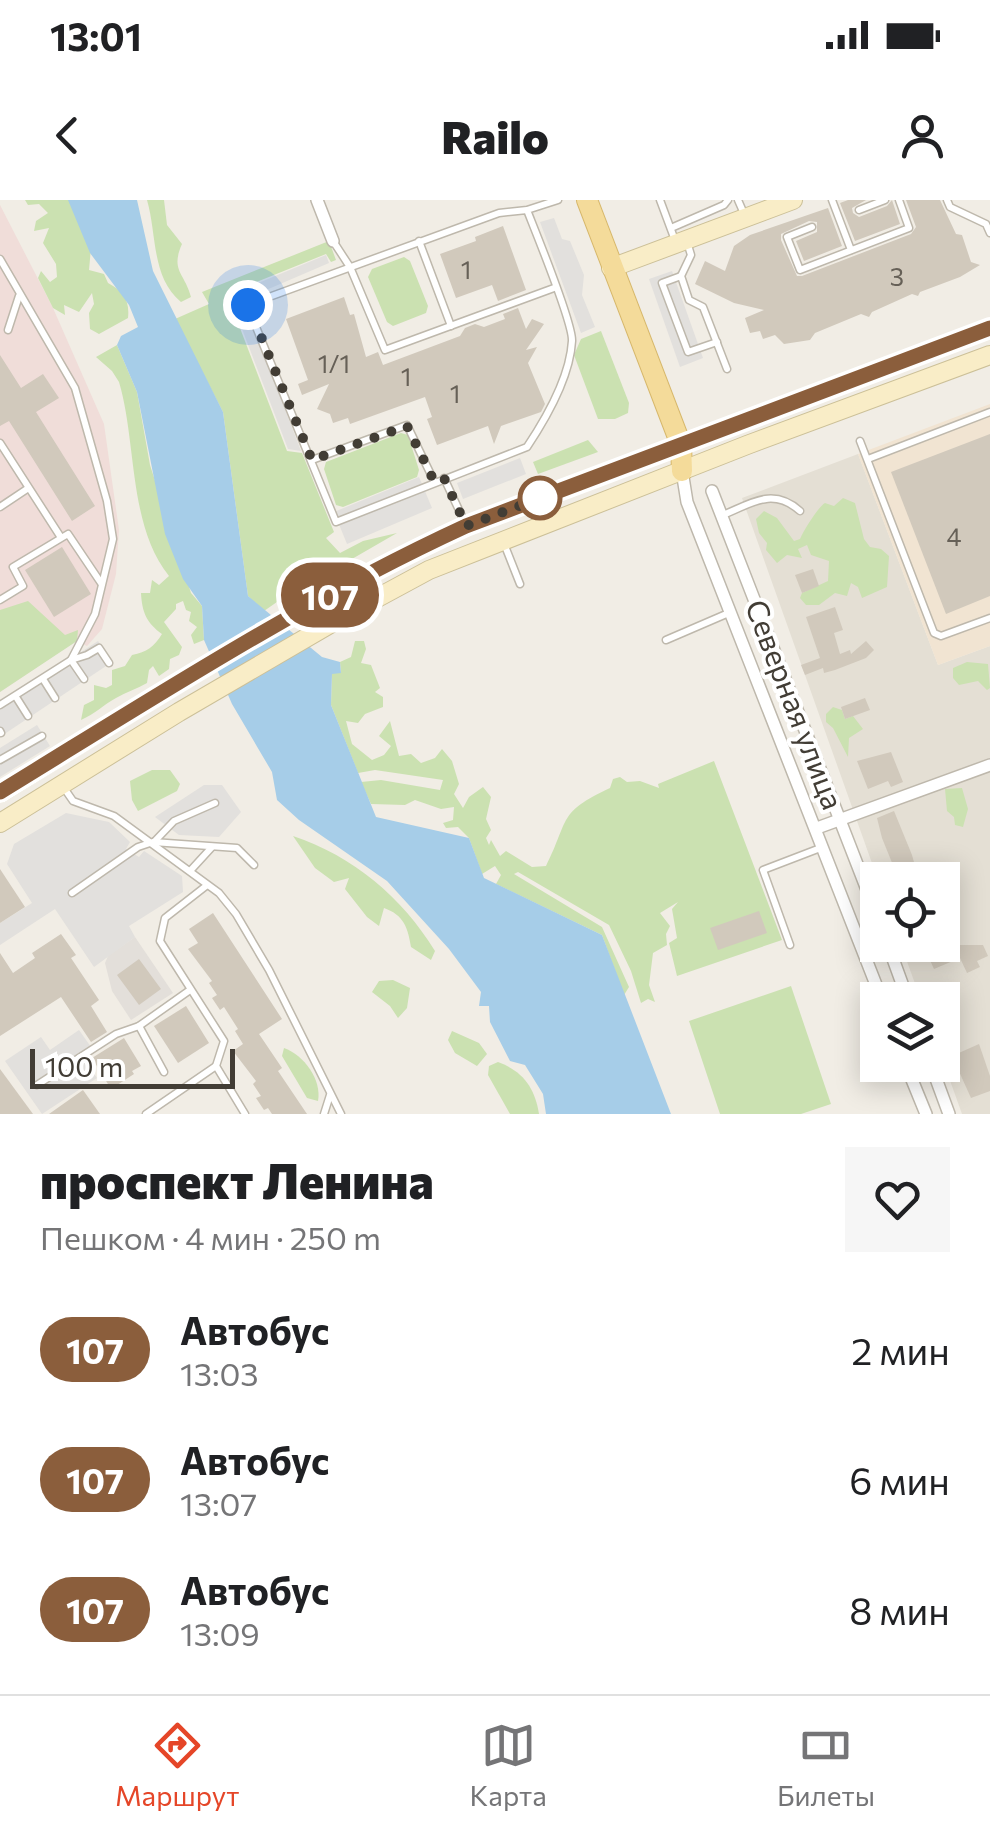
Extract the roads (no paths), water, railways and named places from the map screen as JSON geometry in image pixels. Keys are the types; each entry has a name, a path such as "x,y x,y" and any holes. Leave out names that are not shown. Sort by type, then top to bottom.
{"main road":[{"path":"587,200 691,468"},
{"path":"611,268 742,209 793,200"},
{"path":"0,792 330,595 466,526 990,328"},
{"path":"0,823 180,712 429,570 990,355"},
{"path":"48,763 62,785"}],"street":[{"path":"318,200 332,241"},
{"path":"691,468 687,502 875,982"},
{"name":"Северная улица","path":"712,492 860,871"},
{"path":"816,828 990,765"},
{"path":"894,962 901,982"},
{"path":"913,1082 926,1114"},
{"path":"937,1082 949,1114"}],"lane":[{"path":"528,210 572,337 568,366 537,432 527,447 336,522 248,305 499,212 528,210 558,200"},
{"path":"660,200 691,255 681,276 688,300 704,307 727,368"},
{"path":"678,238 728,200"},
{"path":"832,200 850,250"},
{"path":"859,210 885,200"},
{"path":"812,227 787,236 800,270 909,228 898,200"},
{"path":"948,200 950,207 988,222 990,233"},
{"path":"332,241 350,267 385,350 554,288"},
{"path":"420,241 451,326"},
{"path":"1,265 76,388 107,500 113,539 95,614 71,660"},
{"path":"681,276 662,283 688,352 717,342"},
{"path":"8,330 19,295"},
{"path":"868,458 990,412"},
{"path":"312,460 407,426 434,481"},
{"path":"860,441 934,634 941,636 990,618"},
{"path":"0,443 60,536"},
{"path":"444,478 466,526"},
{"path":"0,507 28,490"},
{"path":"722,516 762,498 787,499 800,511"},
{"path":"1,597 24,586 12,567 68,534 102,584"},
{"path":"502,540 520,584"},
{"path":"666,640 732,611"},
{"path":"0,705 71,660 98,648 109,662"},
{"path":"71,660 84,679"},
{"path":"42,679 55,698"},
{"path":"16,696 28,716"},
{"path":"0,760 42,736"},
{"path":"62,785 73,801 114,816 219,893 269,970 341,1114"},
{"path":"153,842 174,821 215,804"},
{"path":"72,893 138,846 153,842 237,848 254,865"},
{"path":"190,870 213,846"},
{"path":"790,945 763,870 824,847"},
{"path":"146,1114 216,1066 224,1041 160,940 165,918 206,886"},
{"path":"895,982 900,978"},
{"path":"37,1085 116,1034 139,1026 190,990"},
{"path":"139,1026 164,1072"},
{"path":"216,1066 246,1114"},
{"path":"324,1114 330,1094"}],"water":[{"path":"68,200 137,200 153,271 223,412 248,596 322,657 340,662 341,673 332,674 331,705 376,817 469,838 484,878 602,935 671,1114 546,1114 543,1094 525,1065 510,1061 490,1022 489,1006 479,1006 481,992 449,949 387,881 299,820 277,800 272,772 232,704 204,640 202,606 183,579 165,534 137,392 117,345 121,336 138,327 129,305 90,253"}]}
